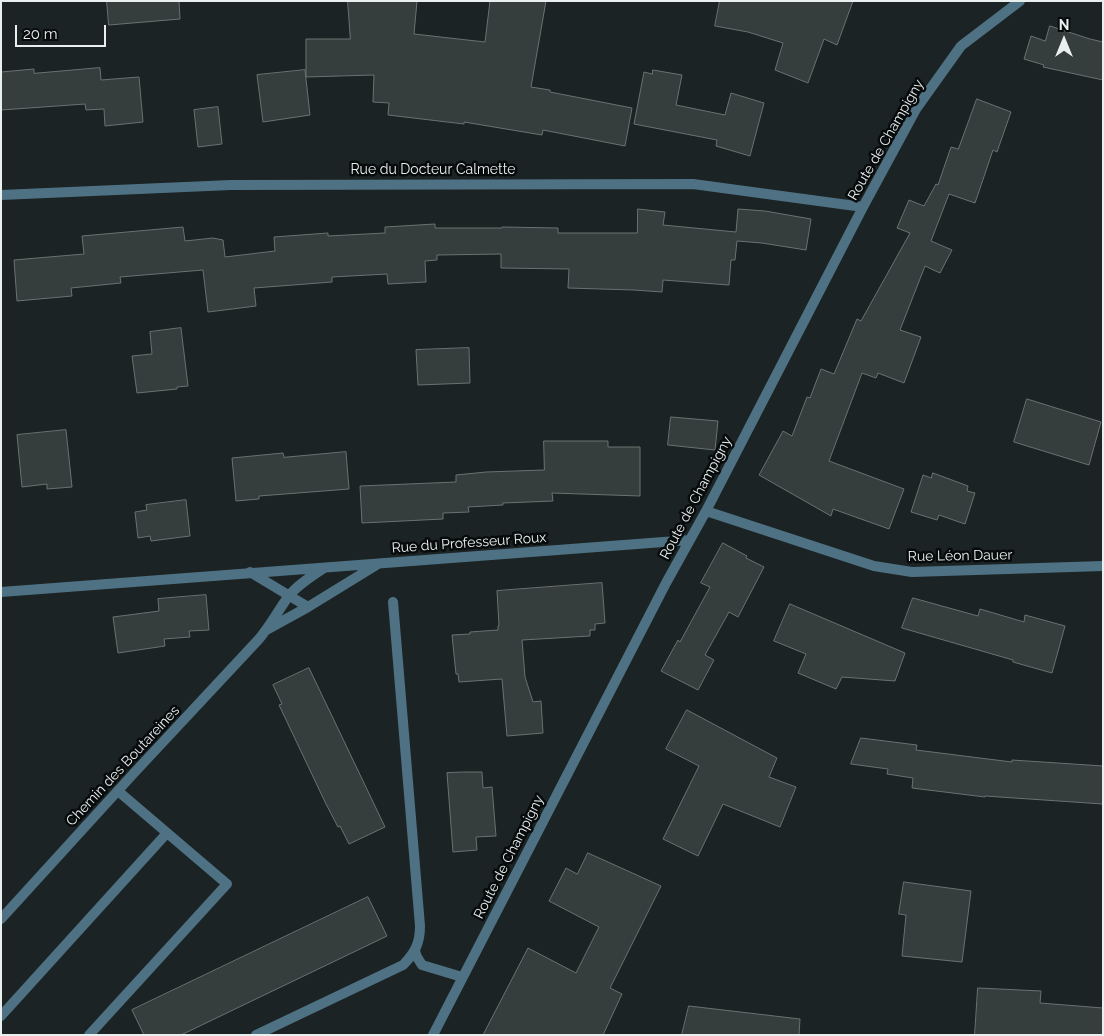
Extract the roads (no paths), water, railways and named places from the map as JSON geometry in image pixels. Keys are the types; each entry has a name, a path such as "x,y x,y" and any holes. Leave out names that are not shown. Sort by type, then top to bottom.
{"street":[{"name":"Route de Champigny","path":"433,1035 662,592 916,109 961,46 1020,1"},
{"name":"Rue du Docteur Calmette","path":"1,195 231,185 693,184 863,207"},
{"name":"Rue Léon Dauer","path":"706,511 874,566 912,572 1103,566"},
{"name":"Rue du Professeur Roux","path":"1,592 690,540"},
{"name":"Chemin des Boutareines","path":"265,631 380,563"},
{"name":"Chemin des Boutareines","path":"1,919 265,631 289,596 308,578 325,567"},
{"path":"250,572 308,607"},
{"path":"256,1035 403,965 415,951 418,943 420,926 393,602"},
{"path":"89,1035 227,884 118,791"},
{"path":"1,1016 167,833"},
{"path":"415,951 422,965 462,977"}]}
